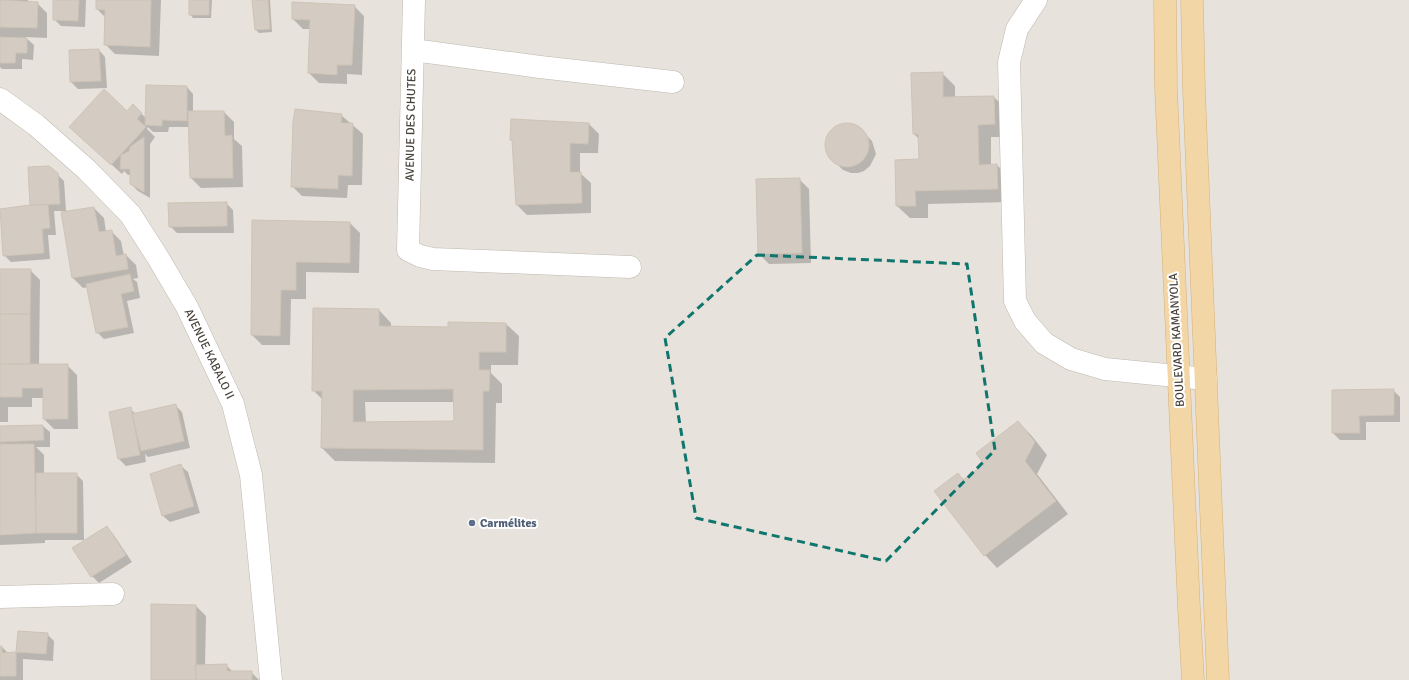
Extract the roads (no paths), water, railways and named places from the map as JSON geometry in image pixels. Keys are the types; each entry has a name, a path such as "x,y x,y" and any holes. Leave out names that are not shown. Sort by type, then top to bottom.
{"main road":[{"name":"BOULEVARD KAMANYOLA","path":"1164,0 1166,88 1189,608 1194,680"},
{"path":"1192,0 1218,680"},
{"path":"1165,45 1193,46"}],"street":[{"name":"AVENUE DES CHUTES","path":"414,0 408,250 420,256 433,259 630,267"},
{"path":"1036,0 1017,29 1010,62 1015,301 1025,321 1044,343 1071,359 1104,369 1206,379"},
{"path":"413,50 540,67 673,82"},
{"name":"AVENUE KABALO II","path":"3,105 36,125 86,168 130,214 187,307 233,404 251,475 271,680"},
{"path":"0,597 113,594"}],"place":[{"name":"Carmélites","path":"472,523"}]}
